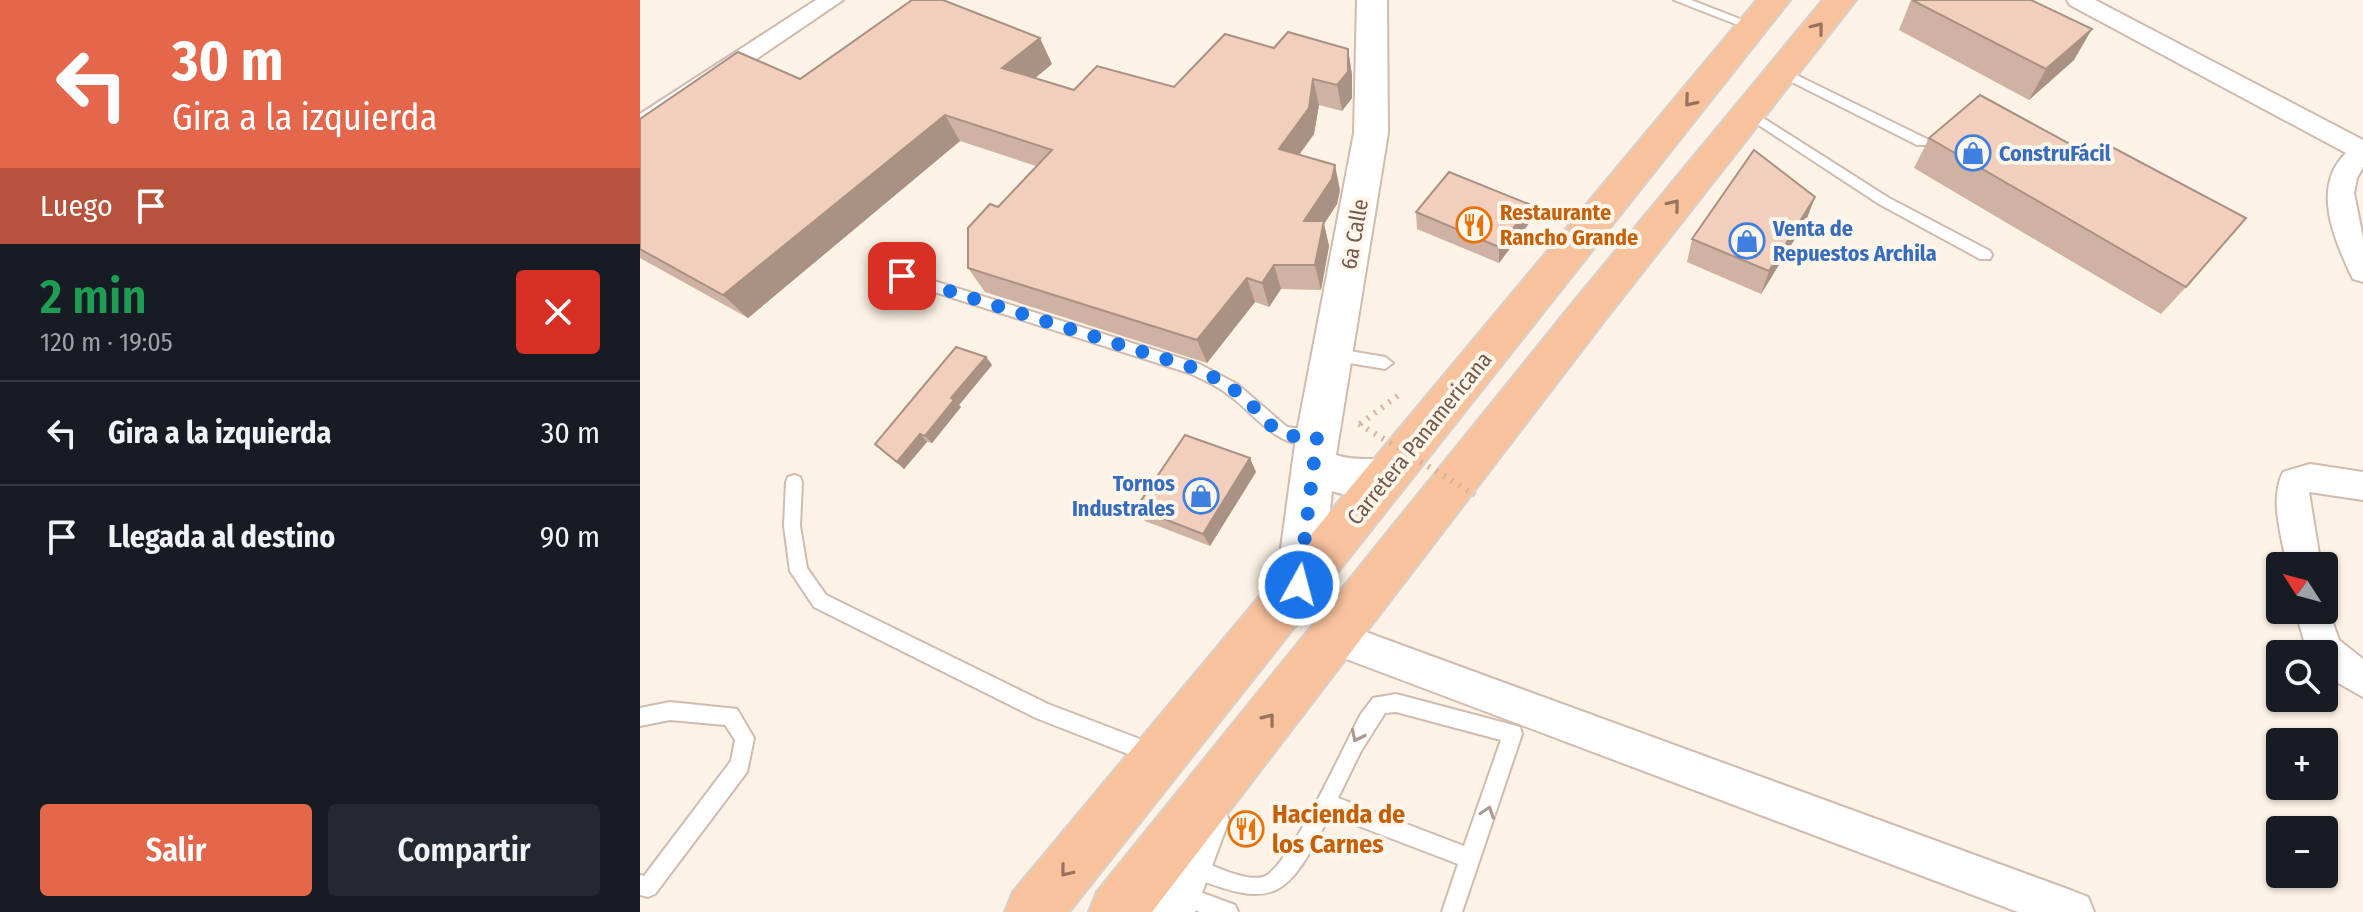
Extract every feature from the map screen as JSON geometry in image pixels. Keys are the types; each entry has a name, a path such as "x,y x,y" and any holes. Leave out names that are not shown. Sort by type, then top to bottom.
{"highway":[{"name":"Carretera Panamericana","path":"1033,912 1388,476 1748,22 1774,0"},
{"path":"1117,912 1590,310 1840,0"},
{"path":"1218,784 1215,743 1226,722 1628,227 1627,209 1618,188"}],"street":[{"path":"640,126 832,0"},
{"name":"6a Calle","path":"1299,585 1316,452 1371,133 1372,0"},
{"path":"2078,0 2363,152 2354,159 2344,179 2340,207 2363,271"},
{"path":"1316,452 1345,477 1388,476"},
{"path":"2301,552 2292,501 2294,482 2310,478 2363,486"},
{"path":"2316,624 2320,646 2335,664 2363,679"},
{"path":"1333,637 2073,912"},
{"path":"1176,890 1218,784"}],"lane":[{"path":"1680,0 1748,22"},
{"path":"1782,72 1922,142"},
{"path":"1749,113 1884,201 1985,255"},
{"path":"902,276 1194,368 1220,380 1245,399 1267,424 1282,434 1297,438 1316,452"},
{"path":"1332,354 1385,363"},
{"path":"794,482 792,526 799,571 820,601 1043,711 1160,757"},
{"path":"1176,890 1219,879 1266,887 1283,877 1325,803 1366,719 1380,704 1396,703 1513,734 1452,912"},
{"path":"640,717 670,711 730,716 745,738 740,765 643,890"},
{"path":"1325,803 1471,859"},
{"path":"1176,890 1228,912"}],"path":[{"path":"1409,388 1359,424 1475,495"}],"building":[{"path":"912,0 943,0 1040,38 1002,68 1074,90 1097,66 1174,87 1225,34 1274,48 1288,32 1348,49 1348,72 1337,85 1313,79 1309,108 1279,149 1335,165 1332,179 1304,221 1324,221 1315,265 1274,265 1262,283 1247,278 1197,340 968,268 968,228 990,204 998,207 1052,150 945,115 723,295 640,249 640,119 738,52 800,79"},
{"path":"1912,0 2031,0 2092,29 2046,69"},
{"path":"1980,95 2099,160 2112,147 2246,218 2186,287 1929,138"},
{"name":"Venta de Repuestos Archila","path":"1754,150 1815,197 1769,271 1692,239"},
{"path":"1449,172 1531,205 1499,247 1416,212"},
{"path":"956,347 986,357 951,398 954,400 925,436 920,434 897,462 875,444"},
{"name":"Tornos Industrales","path":"1185,435 1250,458 1203,534 1136,508"}],"place":[{"name":"ConstruFácil","path":"1973,153"},
{"name":"Restaurante Rancho Grande","path":"1474,225"},
{"name":"Venta de Repuestos Archila","path":"1747,241"},
{"name":"Tornos Industrales","path":"1201,496"},
{"name":"Hacienda de los Carnes","path":"1246,829"}],"route":[{"path":"902,276 1194,368 1220,380 1245,399 1267,424 1287,437 1317,437 1299,585"}]}
